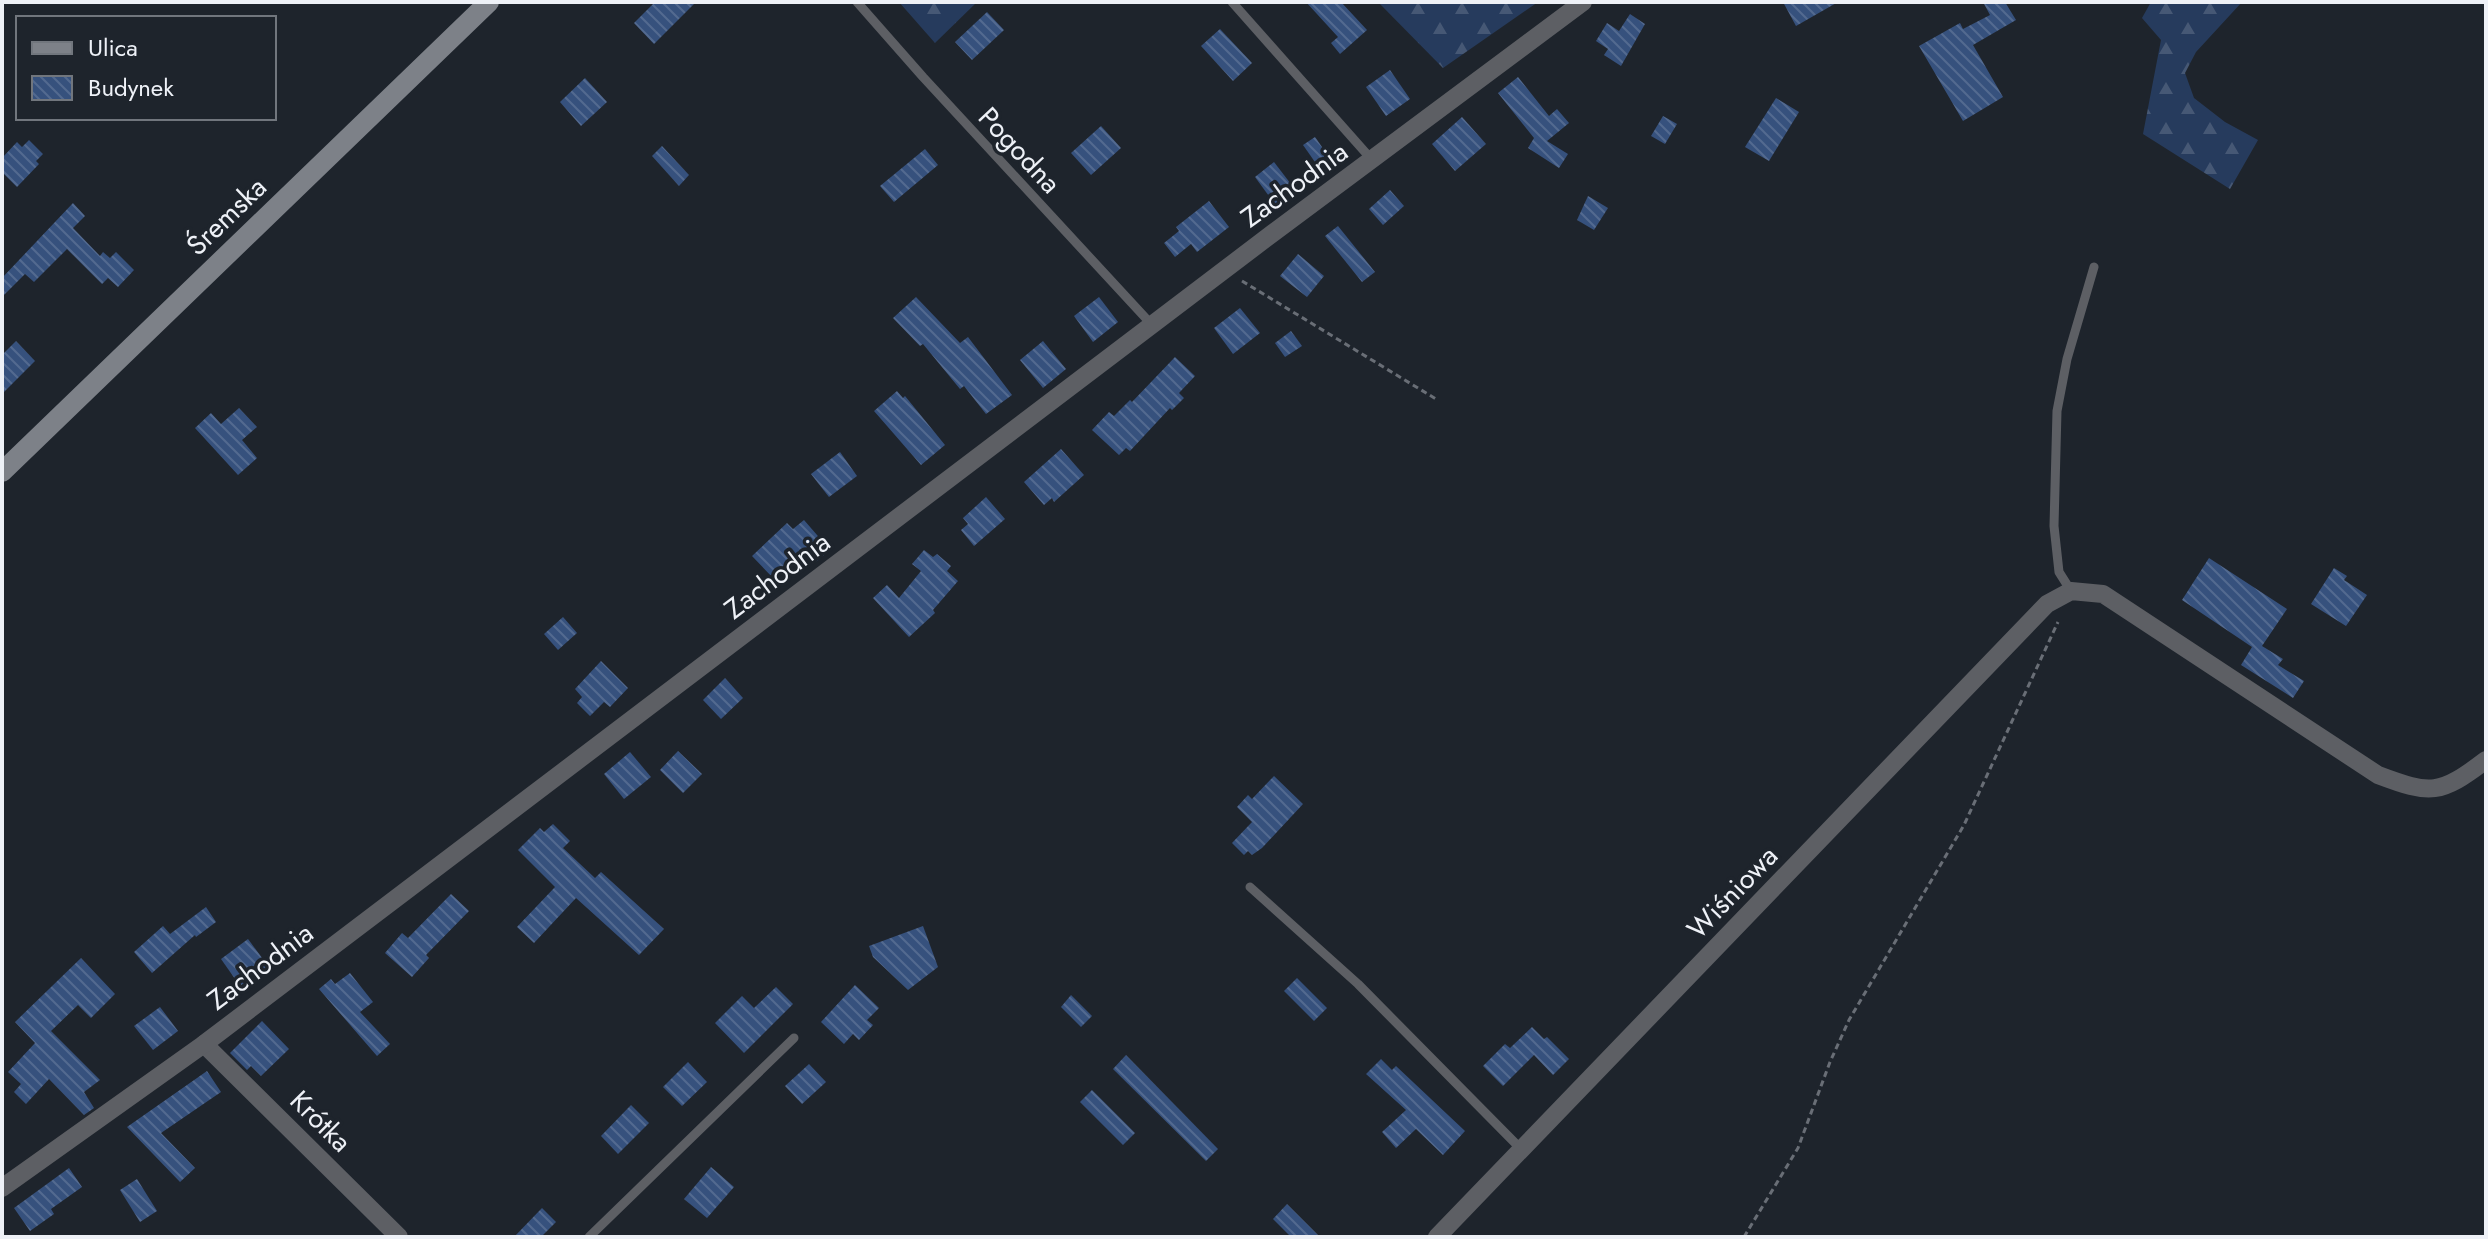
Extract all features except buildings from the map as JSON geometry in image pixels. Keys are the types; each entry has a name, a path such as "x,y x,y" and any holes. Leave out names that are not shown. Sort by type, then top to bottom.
{"main road":[{"name":"Śremska","path":"2,472 489,2"}],"street":[{"name":"Zachodnia","path":"2,1188 204,1044 1583,2"},
{"path":"2071,591 2103,594 2378,775 2410,787 2431,790 2456,783 2486,760"},
{"name":"Wiśniowa","path":"1437,1237 2047,604 2071,591"},
{"name":"Krótka","path":"204,1044 399,1237"}],"lane":[{"name":"Pogodna","path":"857,2 1153,326"},
{"path":"1232,2 1373,161"},
{"path":"2071,591 2059,572 2054,526 2057,411 2067,359 2094,267"},
{"path":"1250,887 1358,984 1522,1150"},
{"path":"589,1237 794,1038"}],"path":[{"path":"1225,271 1436,399"},
{"path":"1744,1237 1798,1148 1849,1020 1964,825 2058,621"}],"green space":[{"path":"899,2 977,2 935,43"},
{"path":"1378,2 1538,2 1443,68"},
{"path":"2151,2 2242,2 2196,52 2185,73 2194,98 2225,122 2258,140 2230,189 2143,134 2161,40 2142,18"}]}
